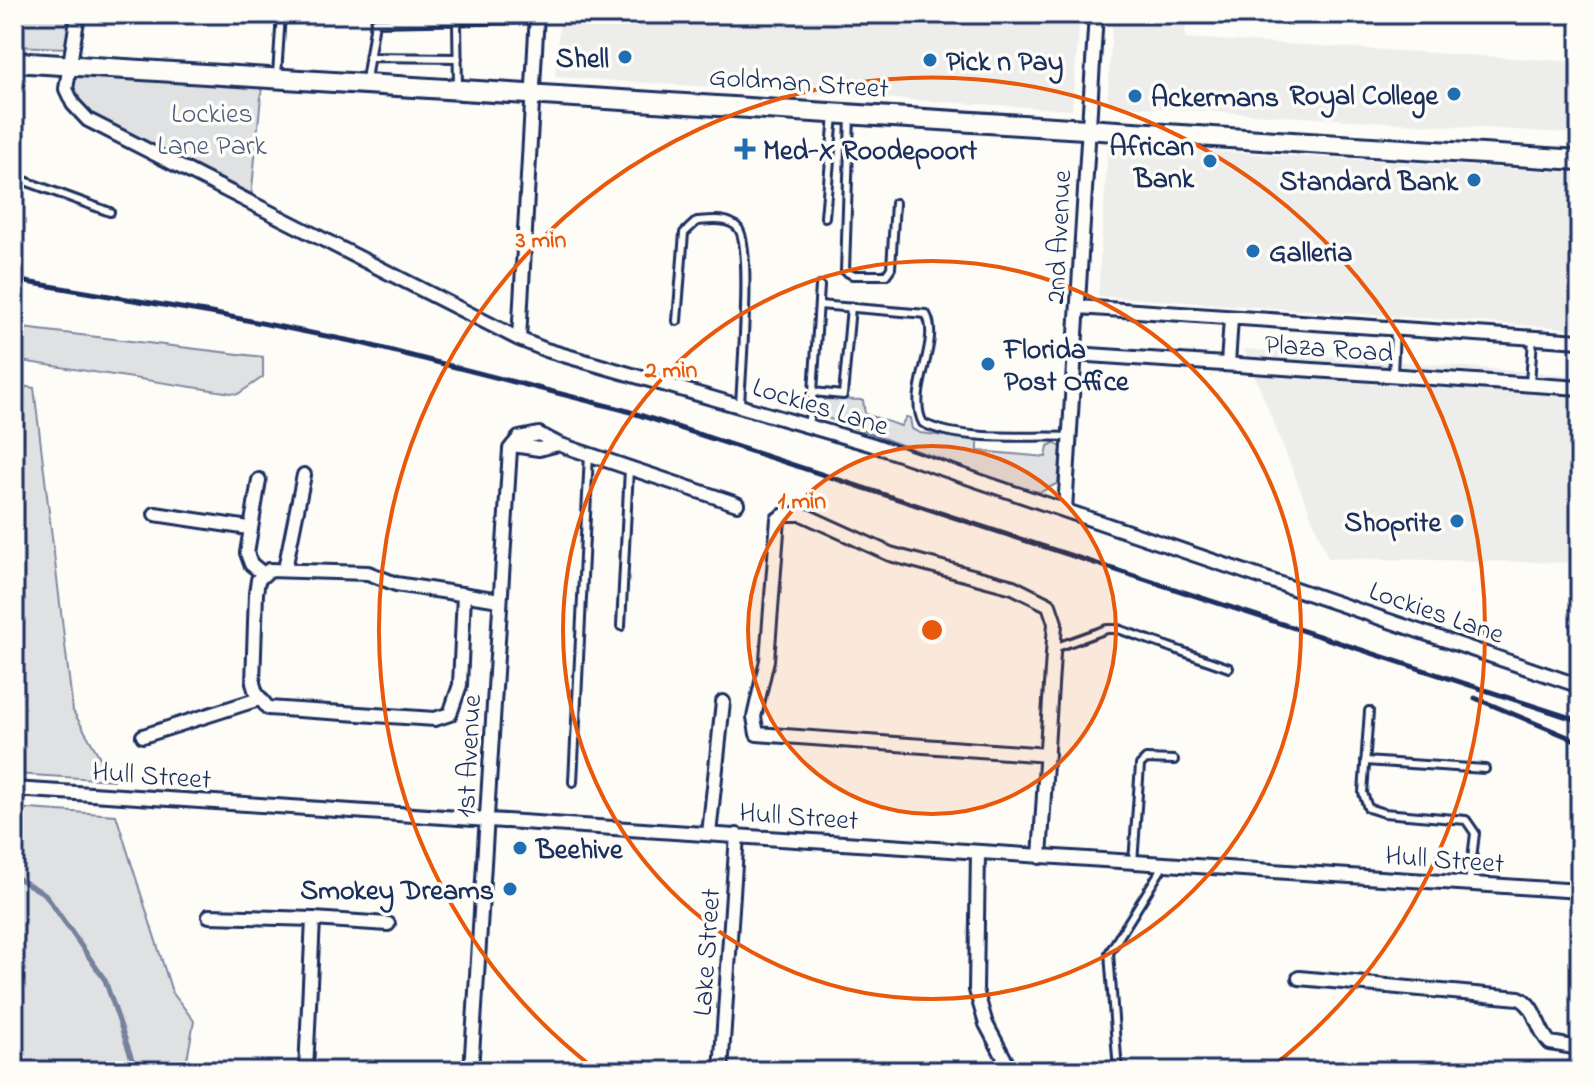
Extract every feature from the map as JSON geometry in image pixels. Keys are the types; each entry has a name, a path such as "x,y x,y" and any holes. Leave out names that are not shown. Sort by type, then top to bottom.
{"street":[{"path":"72,65 78,14"},
{"name":"2nd Avenue","path":"1065,510 1086,128 1096,14"},
{"path":"519,339 537,17"},
{"name":"Goldman Street","path":"14,62 532,92 1580,160"},
{"name":"Lockies Lane","path":"72,65 67,81 68,95 78,111 104,131 519,339 808,425 1580,686"},
{"name":"Plaza Road","path":"1078,307 1580,341"},
{"path":"1228,364 1231,318"},
{"name":"Plaza Road","path":"1075,354 1580,388"},
{"name":"1st Avenue","path":"471,1071 508,455 513,445 539,449 558,444 589,454"},
{"path":"589,454 737,504"},
{"path":"285,569 304,475"},
{"path":"259,480 249,528 249,560 262,573"},
{"path":"155,514 249,528"},
{"path":"1040,857 1048,755 1055,623 1049,605 1022,590 890,554 802,514 786,514 778,519 767,660 754,717 757,734 1048,755"},
{"path":"262,573 285,569 368,573 396,584 500,600"},
{"path":"262,573 256,593 253,683 259,699 268,708 292,712 435,719 450,714 460,685 464,594"},
{"path":"143,736 259,699"},
{"path":"709,834 723,702"},
{"name":"Hull Street","path":"14,789 1580,891"},
{"name":"Lake Street","path":"721,1071 737,835"},
{"path":"978,852 975,964 978,1000 1011,1071"},
{"path":"209,916 388,924"},
{"path":"306,1071 313,919"},
{"path":"1299,978 1519,998 1529,1005 1550,1043 1580,1048"}],"lane":[{"path":"277,78 281,14"},
{"path":"366,83 375,22 457,23 537,17"},
{"path":"457,23 458,88"},
{"path":"369,57 458,58"},
{"path":"842,112 845,271 852,275 886,275 891,268 895,203"},
{"path":"825,217 842,112"},
{"path":"14,177 110,212"},
{"path":"677,321 684,233 697,221 729,221 736,225 742,235 745,262 740,406"},
{"path":"808,425 820,286"},
{"path":"819,305 926,314 930,328 918,405 923,423 938,429 968,433 1070,437"},
{"path":"813,392 843,395 851,307"},
{"path":"1393,375 1395,330"},
{"path":"1530,384 1533,338"},
{"path":"573,782 589,454"},
{"path":"621,626 629,465"},
{"path":"1054,648 1107,629 1118,629 1229,668"},
{"path":"1369,711 1363,793 1368,808 1384,813 1466,820 1475,833 1469,884"},
{"path":"1133,863 1140,765 1146,759 1174,760"},
{"path":"1365,761 1485,769"},
{"path":"1118,1071 1109,953 1164,865"}],"shaded area":[{"path":"560,14 1080,14 1072,110 555,77"},
{"path":"1113,14 1186,14 1185,38 1580,62 1580,134 1107,105"},
{"path":"1108,145 1580,173 1580,329 1098,296"},
{"path":"1244,349 1580,376 1580,563 1328,558"}],"green space":[{"path":"14,14 72,14 67,48 14,46"},
{"name":"Lockies Lane Park","path":"75,73 262,86 251,199 93,118 73,93"},
{"path":"14,327 263,357 263,377 238,394 14,360"},
{"path":"14,385 34,388 73,711 113,780 14,774"},
{"path":"824,399 863,400 865,414 901,426 906,417 910,418 912,429 920,433 978,440 978,451 1046,457 1048,446 1054,443 1061,447 1058,483 1041,492 1023,489 822,416"},
{"path":"14,808 116,815 172,992 194,1021 185,1071 14,1071"}],"waterway":[{"path":"14,876 45,894 105,980 136,1071"}],"railway":[{"path":"14,280 211,313 361,343 624,410 1580,721"},
{"path":"1475,698 1580,742"}],"place":[{"name":"Shell","path":"625,57"},
{"name":"Pick n Pay","path":"930,60"},
{"name":"Royal College","path":"1454,94"},
{"name":"Ackermans","path":"1135,96"},
{"name":"Med-X Roodepoort","path":"745,149"},
{"name":"African Bank","path":"1210,161"},
{"name":"Standard Bank","path":"1474,180"},
{"name":"Galleria","path":"1253,251"},
{"name":"Florida Post Office","path":"988,364"},
{"name":"Shoprite","path":"1457,521"},
{"name":"Beehive","path":"520,848"},
{"name":"Smokey Dreams","path":"510,889"}]}
